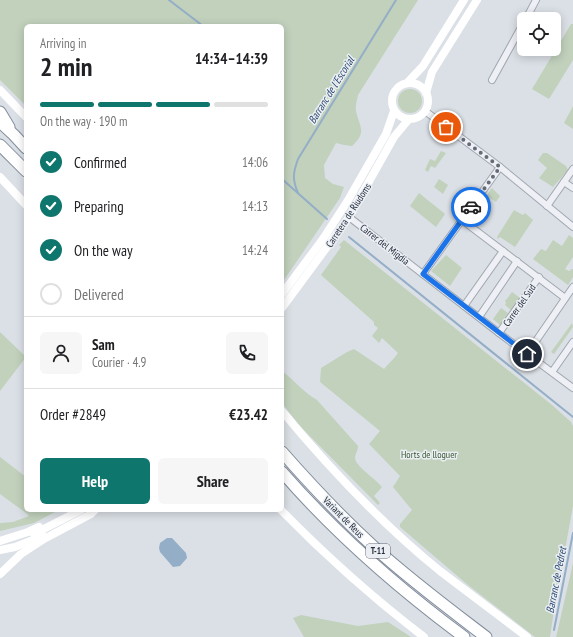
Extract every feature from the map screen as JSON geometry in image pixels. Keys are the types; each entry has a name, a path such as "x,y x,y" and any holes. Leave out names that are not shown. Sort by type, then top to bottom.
{"highway":[{"path":"0,112 14,135"},
{"path":"0,122 24,146"},
{"path":"0,145 24,169"},
{"name":"Variant de Reus","path":"284,454 307,480 373,546 436,599 486,637"},
{"name":"Variant de Reus","path":"284,474 298,491 365,557 428,610 464,637"}],"main road":[{"path":"407,83 417,84 426,93 428,99 425,111 419,117 409,119 400,116 394,111 391,98 393,92 397,87 407,83 423,66 464,0"},
{"path":"426,93 432,72 477,0"},
{"path":"0,90 24,114"},
{"name":"Carretera de Riudoms","path":"284,291 323,239 346,202 386,134 394,111"},
{"name":"Carretera de Riudoms","path":"284,305 349,217 394,137 409,119"},
{"path":"0,177 24,203"},
{"path":"284,413 320,456 383,520 440,570 527,637"},
{"path":"0,541 28,532 70,512"},
{"path":"0,545 40,532 77,512"},
{"path":"0,550 15,547 42,536 86,512"},
{"path":"0,574 21,554 44,539 93,512"},
{"path":"283,512 316,546 386,608 424,637"}],"street":[{"path":"530,12 536,0"},
{"path":"492,80 517,35"},
{"path":"425,111 500,167 573,227"},
{"path":"423,274 500,167"},
{"path":"547,206 573,169"},
{"path":"564,182 573,188"},
{"name":"Carrer del Migdia","path":"349,217 479,318 573,388"},
{"path":"462,220 565,298"},
{"path":"464,306 503,251"},
{"path":"479,318 517,261"},
{"name":"Carrer del Sud","path":"499,333 539,277"},
{"path":"527,354 573,287"},
{"path":"552,372 573,342"}],"green space":[{"path":"0,0 418,0 358,95 356,109 361,130 360,137 352,146 336,143 324,165 325,178 333,184 344,187 340,198 284,280 284,24 24,24 24,104 0,80"},
{"path":"571,24 573,24 573,60 549,99 532,89 552,56 561,56 561,41"},
{"path":"410,89 415,90 421,96 421,106 415,112 410,113 405,112 399,106 398,101 399,96 405,90"},
{"path":"573,106 573,129 564,123"},
{"path":"441,151 446,153 435,168 431,166 428,172 425,170 430,159 435,161"},
{"path":"543,153 547,153 566,166 568,170 553,187 539,178 547,168 538,160"},
{"path":"439,179 448,185 443,194 434,187"},
{"path":"492,188 500,196 496,202 490,198 483,211 487,214 482,222 475,218 473,214"},
{"path":"419,193 445,214 436,227 410,206"},
{"path":"514,210 523,215 525,213 533,220 515,247 500,237 498,239 497,237"},
{"path":"569,235 573,238 573,257 565,269 569,271 573,269 573,277 568,285 533,259 541,249 546,251 553,240 562,246"},
{"name":"Horts de lloguer","path":"344,240 552,405 571,422 573,426 573,506 550,637 535,637 468,585 400,527 400,524 412,510 393,487 400,476 369,444 380,431 320,382 321,368 354,349 384,369 398,353 382,338 379,343 372,336 378,328 374,325 374,322 321,275 341,247 339,245"},
{"path":"446,255 462,268 450,286 431,271"},
{"path":"512,292 520,298 511,310 505,305 505,300"},
{"path":"501,308 508,313 500,325 493,319"},
{"path":"572,323 573,327 554,354 551,352"},
{"path":"0,332 24,355 24,360 0,391"},
{"path":"284,373 317,400 358,446 355,458 358,465 382,487 374,496 380,503 378,505 299,425 284,406"},
{"path":"0,457 24,475 24,512 0,494"},
{"path":"25,512 55,512 34,523 0,531 0,523 13,522 29,516"},
{"path":"573,563 573,637 556,637 558,629"},
{"path":"301,615 358,626 388,622 411,637 304,637 293,618"}],"water":[{"path":"167,538 172,538 186,553 187,558 180,566 173,567 160,552 160,543"}],"waterway":[{"name":"Barranc de Pedret","path":"169,0 200,24"},
{"name":"Barranc de l'Escorial","path":"298,193 294,176 298,159 396,0"},
{"name":"Barranc de Pedret","path":"284,181 327,219"},
{"name":"Barranc de Pedret","path":"349,237 573,417"},
{"name":"Barranc de Pedret","path":"554,630 573,533"}],"way so far":[{"path":"446,127 500,167 471,207"}],"route":[{"path":"471,207 423,274 527,354"}]}
